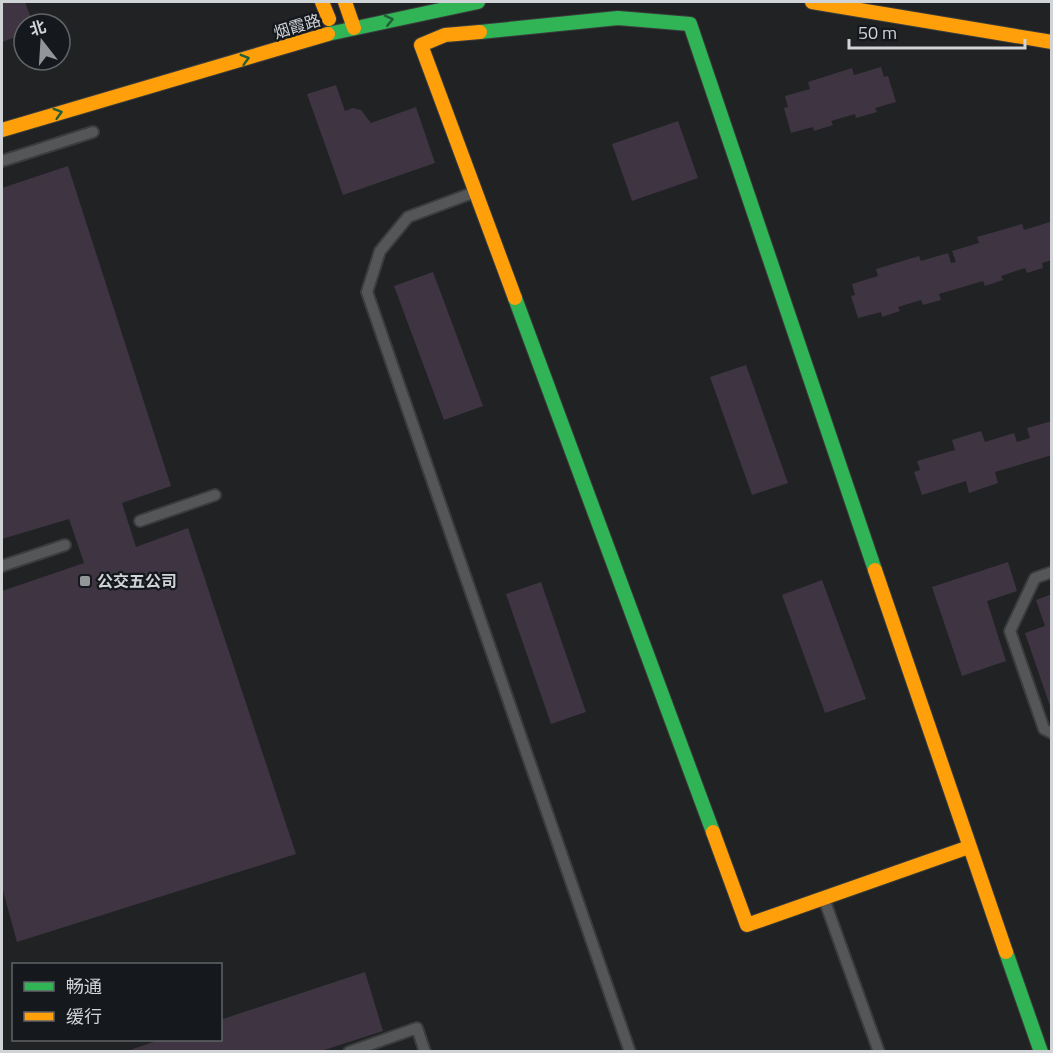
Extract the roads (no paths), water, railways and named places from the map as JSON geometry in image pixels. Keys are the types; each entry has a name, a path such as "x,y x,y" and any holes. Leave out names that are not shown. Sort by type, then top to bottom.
{"street":[{"path":"322,2 330,26 354,28 478,2"},
{"path":"345,2 354,28"},
{"path":"812,2 1052,42"},
{"path":"969,847 747,925 421,45 445,34 618,18 690,24 969,847 1041,1052"},
{"name":"烟霞路","path":"35,105 330,26"},
{"name":"烟霞路","path":"2,129 330,26"}],"lane":[{"path":"2,161 93,132"},
{"path":"475,192 408,217 380,251 367,292 630,1052"},
{"path":"140,521 215,495"},
{"path":"2,566 65,545"},
{"path":"1052,572 1035,578 1010,632 1044,729 1052,733"},
{"path":"824,898 879,1052"},
{"path":"349,1052 417,1028 425,1052"}],"place":[{"name":"公交五公司","path":"85,581"}]}
